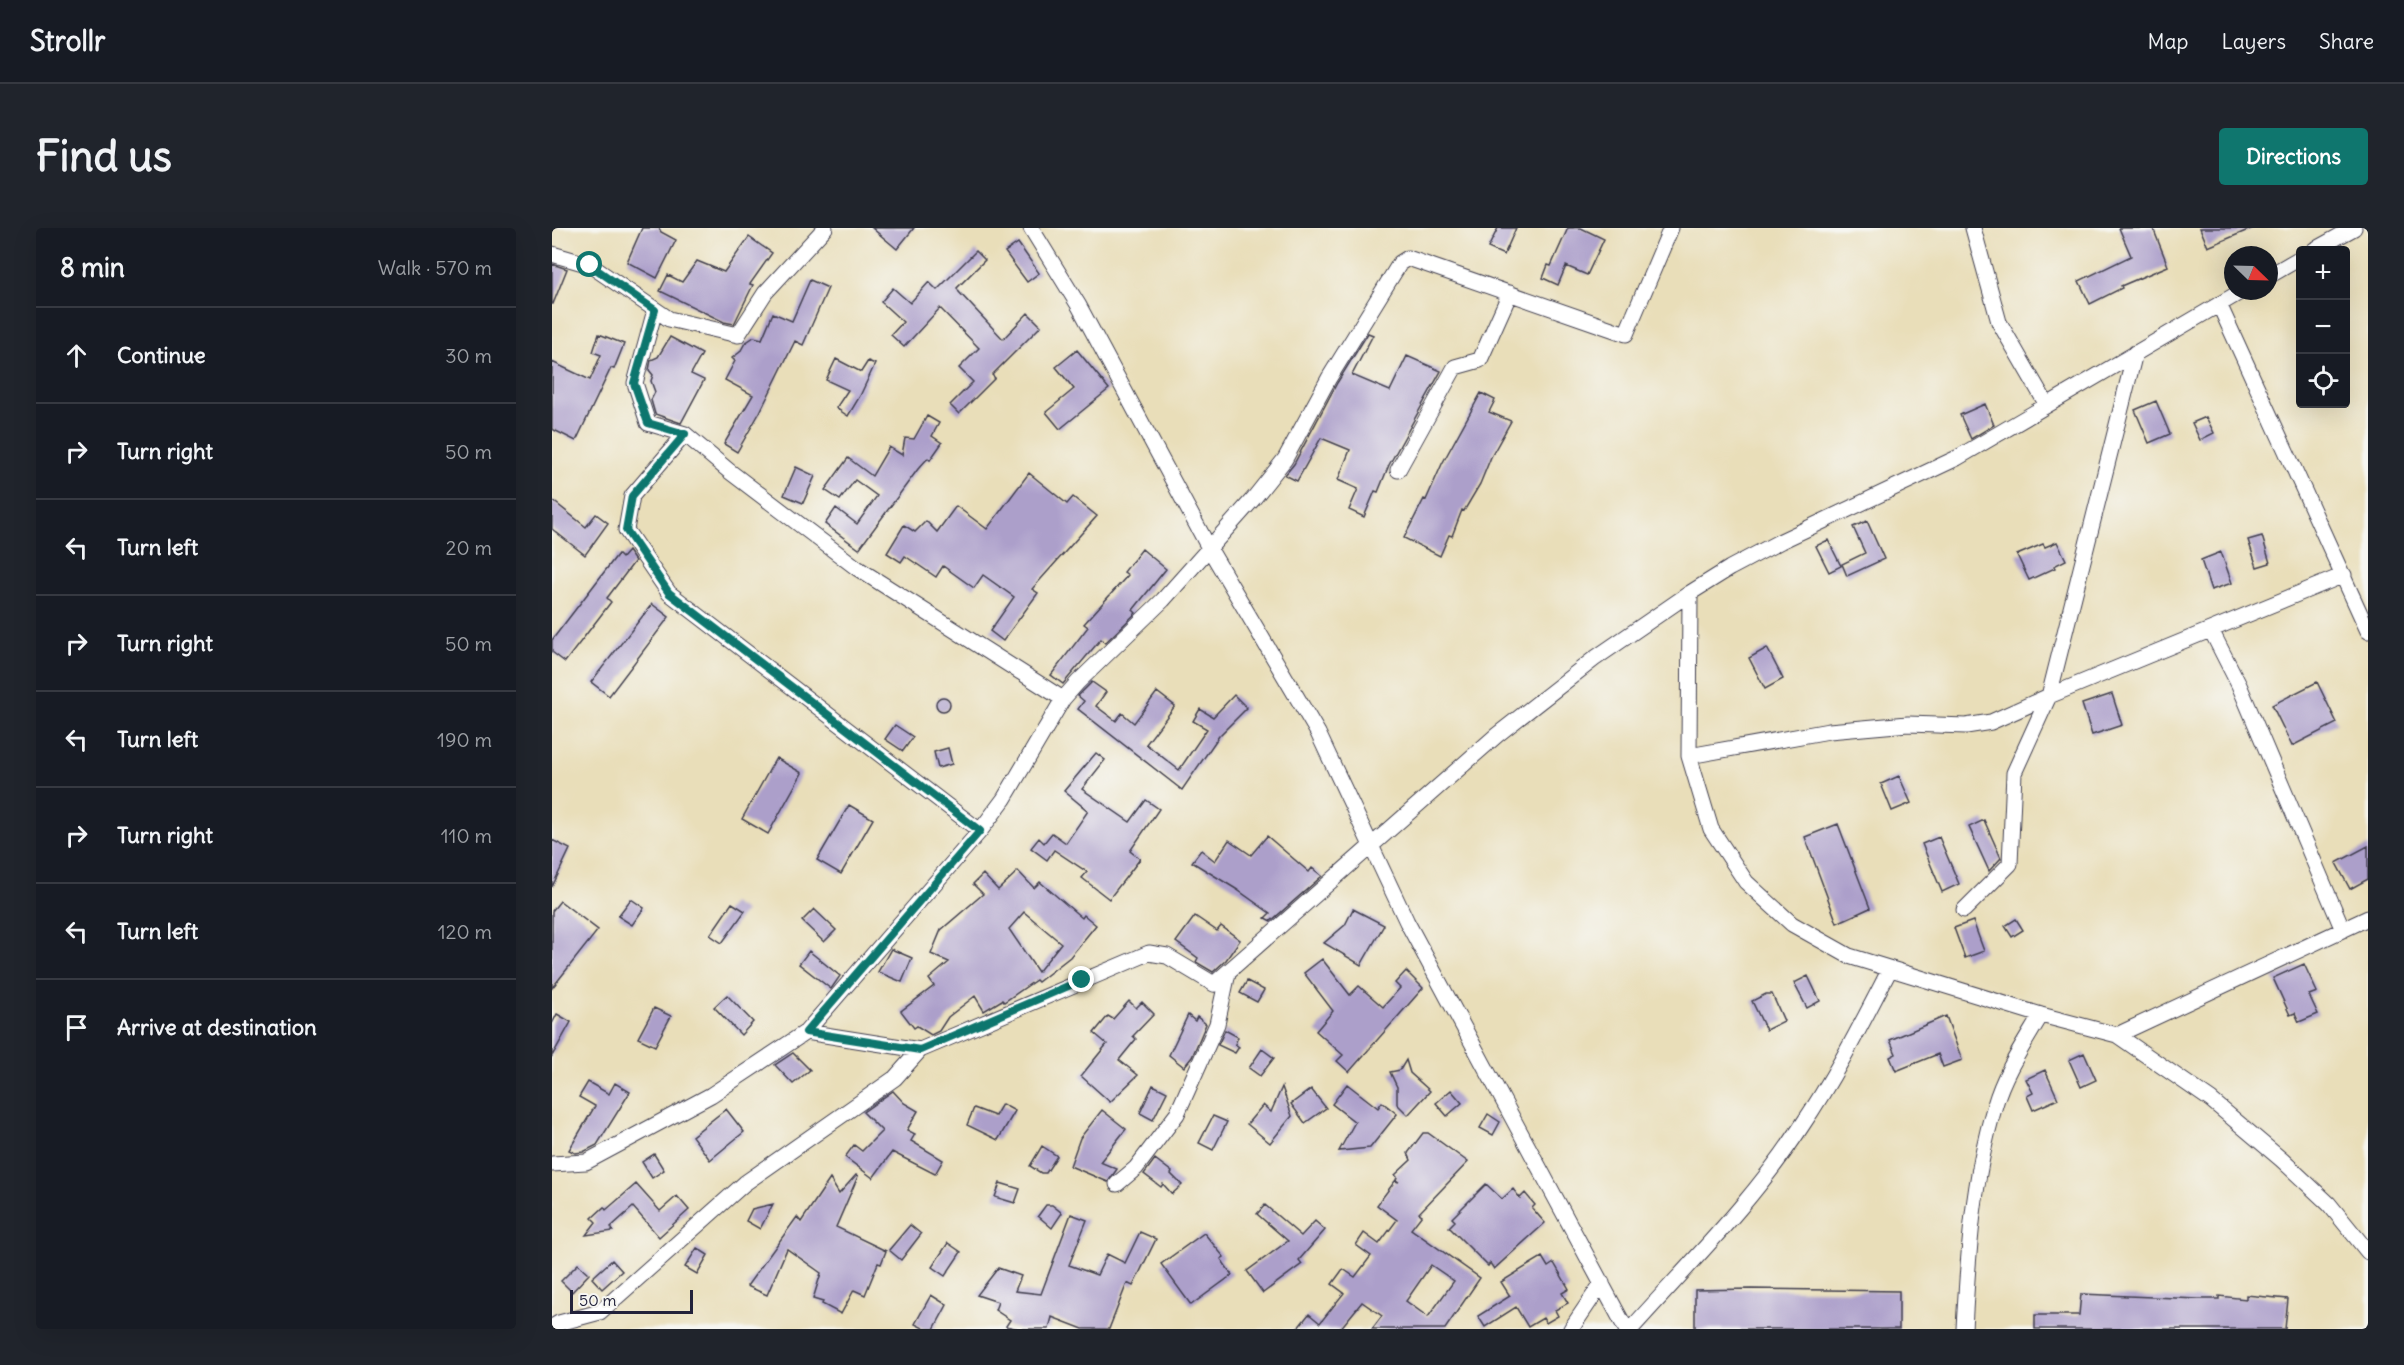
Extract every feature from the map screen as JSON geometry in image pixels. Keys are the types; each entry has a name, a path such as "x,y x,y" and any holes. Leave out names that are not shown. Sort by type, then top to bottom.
{"street":[{"path":"552,254 590,265 669,319 738,335 765,293 825,228"},
{"path":"1031,228 1079,306 1209,548 1318,733 1407,922 1626,1329"},
{"path":"552,1164 586,1162 711,1095 806,1032 980,831 1004,799 1063,699 1163,600 1286,459 1329,378 1400,262 1408,258 1626,334 1671,228"},
{"path":"1973,228 2000,322 2047,405"},
{"path":"2321,246 2354,228"},
{"path":"2278,271 2296,261"},
{"path":"1398,470 1455,367 1480,360 1510,293"},
{"path":"552,1327 600,1312 745,1183 895,1078 920,1050 1149,953 1167,956 1214,984 1497,735 1594,659 1690,593 1730,568 1781,541 1957,458 2226,300"},
{"path":"2219,304 2368,632"},
{"path":"655,310 634,383 648,423 685,434 729,471 857,568 1063,699"},
{"path":"1964,910 2010,864 2014,773 2049,696 2135,353"},
{"path":"685,434 632,496 626,530 669,593 980,831"},
{"path":"1689,756 1829,732 1908,724 1966,726 1991,722 2344,575"},
{"path":"1690,593 1689,756 1711,829 1746,882 1792,924 1849,956 2041,1015 2117,1035 2211,1100 2282,1160 2329,1204 2368,1252"},
{"path":"2211,630 2244,696 2343,930"},
{"path":"2117,1035 2368,918"},
{"path":"1631,1329 1754,1191 1800,1129 1847,1052 1890,969"},
{"path":"1117,1184 1136,1168 1177,1114 1217,1024 1228,973"},
{"path":"1964,1329 1968,1249 1983,1152 1995,1104 2015,1059 2041,1015"},
{"path":"806,1032 920,1050"},
{"path":"1571,1329 1602,1283"}],"building":[{"path":"642,228 659,228 661,232 676,240 657,278 627,262"},
{"path":"872,228 914,228 897,249"},
{"path":"1498,228 1516,228 1504,255 1488,248"},
{"path":"1568,228 1581,228 1604,239 1587,275 1566,266 1558,285 1543,278"},
{"path":"2119,228 2153,228 2168,266 2121,286 2122,288 2090,304 2079,281 2131,256"},
{"path":"2200,228 2253,228 2208,247"},
{"path":"749,237 772,253 750,284 753,285 734,324 724,322 660,291 668,275 682,282 697,261 724,272"},
{"path":"1018,243 1039,273 1027,282 1005,252"},
{"path":"976,251 985,260 957,288 959,292 1003,339 1028,313 1041,326 992,375 995,378 959,414 950,405 973,382 959,368 979,348 940,308 904,347 891,335 903,322 881,302 893,288 910,303 929,282 937,290"},
{"path":"552,264 567,269 553,304 552,304"},
{"path":"810,280 828,288 803,345 795,341 760,412 737,452 724,444 753,395 725,380 735,361 732,358 740,352 745,343 754,337 762,339 773,313 792,321"},
{"path":"1368,333 1373,335 1352,375 1390,391 1407,356 1441,371 1389,465 1378,492 1375,491 1364,517 1349,510 1358,489 1338,480 1350,450 1321,438 1297,481 1285,475 1294,464 1337,383"},
{"path":"599,334 624,344 614,369 611,368 576,441 552,429 552,362 590,380 601,355 593,352"},
{"path":"670,337 702,354 691,374 704,380 681,423 655,414 651,400 655,392 651,381 653,375 649,370 651,360 658,357"},
{"path":"1077,350 1109,389 1060,429 1046,412 1074,389 1056,367"},
{"path":"836,359 861,372 868,361 875,364 848,416 836,408 848,390 826,380"},
{"path":"1481,393 1495,400 1489,412 1511,421 1491,457 1480,484 1464,511 1462,510 1452,536 1449,535 1440,556 1404,538"},
{"path":"2156,401 2170,434 2149,443 2135,410"},
{"path":"1985,404 1994,425 1971,439 1960,415"},
{"path":"927,416 939,423 932,436 942,443 930,460 928,458 918,469 859,549 825,524 836,508 857,524 877,496 855,480 840,500 825,490 848,458 872,476 889,447 902,455 905,438 914,439"},
{"path":"2206,417 2214,433 2200,440 2192,423"},
{"path":"796,467 815,476 803,503 784,495"},
{"path":"1029,473 1067,504 1073,497 1097,516 1032,589 1038,593 1003,641 990,631 1014,597 983,575 974,588 943,566 936,577 905,556 901,562 887,553 904,525 915,532 926,521 937,532 956,506 987,529"},
{"path":"552,500 586,527 596,514 608,523 585,555 552,529"},
{"path":"1867,521 1884,559 1847,576 1842,564 1865,553 1853,527"},
{"path":"2262,536 2270,563 2257,567 2248,540"},
{"path":"1828,540 1841,566 1829,572 1816,546"},
{"path":"2057,542 2066,560 2054,566 2055,568 2029,580 2017,555 2043,544 2045,547"},
{"path":"1142,549 1166,569 1133,610 1136,613 1105,643 1101,639 1063,684 1051,675 1088,627 1084,624 1128,575 1124,572"},
{"path":"628,551 635,561 607,598 611,602 565,662 552,652 552,640 618,554 622,558"},
{"path":"2221,552 2232,583 2211,590 2201,560"},
{"path":"652,604 669,617 609,696 591,682"},
{"path":"1767,648 1783,679 1765,689 1749,658"},
{"path":"1092,682 1106,692 1096,706 1116,721 1122,713 1134,723 1157,692 1175,706 1146,744 1179,770 1207,729 1193,721 1200,709 1213,717 1234,695 1247,708 1219,736 1182,790 1078,709 1084,701 1078,696"},
{"path":"2317,682 2337,723 2292,746 2272,705"},
{"path":"2112,694 2122,725 2092,735 2082,704"},
{"path":"943,697 948,699 950,704 948,709 943,711 938,709 936,704 938,699"},
{"path":"895,725 913,737 903,751 885,739"},
{"path":"948,748 952,764 938,768 934,752"},
{"path":"1096,753 1105,760 1082,789 1130,822 1146,800 1159,809 1130,851 1140,859 1109,899 1082,878 1087,872 1054,850 1047,860 1031,848 1039,838 1044,843 1052,833 1066,843 1088,811 1064,791"},
{"path":"776,758 802,773 768,834 742,819"},
{"path":"1899,776 1911,803 1892,811 1881,784"},
{"path":"849,805 873,819 841,874 817,860"},
{"path":"1984,820 2001,858 1989,871 1969,827"},
{"path":"1838,824 1870,908 1837,923 1805,837"},
{"path":"1267,836 1309,872 1312,868 1322,876 1271,921 1265,918 1270,913 1192,862 1201,850 1215,861 1229,840 1251,855"},
{"path":"1939,837 1959,884 1942,892 1922,844"},
{"path":"552,840 570,849 552,887"},
{"path":"2368,846 2368,879 2350,889 2336,863"},
{"path":"1018,871 1034,888 1040,882 1082,918 1084,915 1096,925 1070,957 1038,982 1036,980 1004,1002 1002,1000 984,1011 975,996 948,1017 939,1031 931,1035 917,1026 914,1028 901,1011 934,986 929,979 949,962 931,954 941,930 983,894 973,884 983,874 998,890","holes":["1024,912 1061,943 1038,972 1009,929"]},
{"path":"631,899 644,908 632,925 618,916"},
{"path":"560,901 598,930 552,988 552,911"},
{"path":"732,903 745,911 722,943 710,935"},
{"path":"814,909 836,930 824,942 802,921"},
{"path":"1353,909 1384,925 1361,965 1324,943 1345,925"},
{"path":"1195,916 1217,931 1221,926 1240,940 1226,960 1213,972 1196,962 1198,958 1176,942"},
{"path":"2016,919 2023,930 2012,937 2005,926"},
{"path":"1973,921 1984,951 1965,958 1954,928"},
{"path":"891,949 912,958 902,982 878,972"},
{"path":"809,951 840,976 831,989 799,964"},
{"path":"1322,959 1350,995 1359,986 1383,1007 1400,988 1395,983 1406,971 1423,988 1349,1072 1337,1061 1343,1055 1316,1031 1333,1011 1304,973"},
{"path":"2304,964 2317,992 2309,995 2318,1014 2299,1022 2295,1013 2290,1015 2273,978"},
{"path":"1808,976 1820,1001 1807,1008 1794,983"},
{"path":"1247,981 1264,990 1257,1002 1240,993"},
{"path":"1766,994 1772,994 1784,1021 1766,1030 1752,1001"},
{"path":"727,995 753,1022 741,1035 714,1007"},
{"path":"1129,1001 1136,1008 1142,1002 1154,1014 1133,1036 1136,1039 1119,1060 1138,1075 1110,1102 1081,1076 1107,1044 1094,1033 1108,1016 1113,1019"},
{"path":"654,1008 671,1016 655,1046 638,1038"},
{"path":"557,1014 571,1022 552,1056 552,1024"},
{"path":"1188,1015 1195,1021 1197,1017 1206,1024 1192,1057 1184,1067 1169,1055"},
{"path":"1946,1016 1962,1060 1943,1067 1938,1054 1896,1071 1890,1057 1896,1054 1890,1040"},
{"path":"1225,1030 1238,1037 1235,1044 1239,1047 1235,1053 1218,1045"},
{"path":"1262,1049 1274,1058 1260,1076 1249,1068"},
{"path":"793,1053 810,1070 793,1084 775,1065"},
{"path":"2084,1053 2096,1080 2081,1087 2069,1060"},
{"path":"1406,1060 1410,1073 1430,1091 1408,1115 1397,1104 1397,1087 1390,1072 1400,1070"},
{"path":"2045,1070 2058,1099 2033,1110 2027,1096 2033,1093 2026,1079"},
{"path":"588,1082 609,1094 615,1083 630,1092 597,1145 575,1153 569,1150 595,1106 579,1097"},
{"path":"1347,1084 1378,1108 1382,1102 1397,1114 1370,1148 1339,1151 1355,1122 1332,1104"},
{"path":"1153,1085 1167,1092 1153,1120 1140,1113"},
{"path":"1282,1087 1292,1116 1270,1143 1247,1124 1263,1105 1271,1112"},
{"path":"1311,1089 1326,1108 1305,1123 1291,1104"},
{"path":"1451,1090 1462,1103 1447,1116 1436,1103"},
{"path":"893,1091 904,1103 918,1111 907,1130 915,1134 911,1141 943,1160 935,1174 892,1152 873,1178 845,1157 854,1145 862,1151 882,1131 863,1112"},
{"path":"1002,1104 1015,1111 998,1140 967,1125 974,1108 995,1116"},
{"path":"726,1109 744,1132 710,1160 692,1136"},
{"path":"1102,1110 1126,1129 1100,1162 1117,1169 1108,1182 1070,1166 1080,1138"},
{"path":"1488,1114 1500,1122 1493,1135 1480,1128"},
{"path":"1213,1116 1227,1122 1213,1150 1199,1143"},
{"path":"1423,1133 1428,1133 1468,1162 1419,1213 1422,1215 1411,1229 1480,1278 1445,1329 1372,1329 1382,1316 1362,1302 1340,1329 1297,1329 1309,1314 1320,1323 1344,1293 1332,1284 1343,1269 1355,1277 1371,1256 1356,1245 1364,1233 1379,1244 1397,1220 1377,1205 1395,1181 1399,1182 1395,1175 1411,1160 1408,1153","holes":["1431,1265 1454,1281 1428,1317 1406,1301"]},
{"path":"1042,1146 1057,1156 1046,1173 1041,1173 1030,1166"},
{"path":"654,1154 664,1170 652,1178 642,1162"},
{"path":"1155,1159 1172,1172 1171,1174 1182,1185 1172,1194 1163,1184 1161,1187 1144,1174"},
{"path":"856,1175 858,1176 836,1227 886,1251 881,1264 878,1263 865,1295 854,1290 841,1314 822,1304 823,1302 813,1299 821,1273 787,1249 767,1295 747,1286 797,1217 801,1222 830,1179 839,1194"},
{"path":"1000,1183 1020,1189 1015,1203 995,1197"},
{"path":"636,1184 660,1211 677,1196 689,1210 659,1237 633,1207 611,1227 613,1231 586,1235 596,1222 592,1218 604,1207 606,1210"},
{"path":"1486,1184 1502,1199 1513,1189 1520,1198 1525,1193 1535,1205 1532,1208 1545,1223 1494,1269 1490,1263 1488,1266 1449,1227 1455,1221 1452,1218"},
{"path":"773,1204 760,1229 746,1221 752,1209"},
{"path":"1046,1205 1052,1205 1062,1213 1052,1228 1038,1216"},
{"path":"1265,1205 1301,1236 1315,1221 1325,1230 1299,1260 1302,1264 1263,1293 1247,1271 1288,1241 1257,1214"},
{"path":"1071,1214 1087,1220 1069,1265 1097,1275 1107,1254 1125,1263 1140,1232 1156,1239 1133,1286 1127,1283 1109,1329 1083,1329 1052,1317 1049,1329 1019,1329 1006,1326 1010,1320 995,1310 998,1302 977,1295 998,1268 1021,1276 1015,1291 1041,1294"},
{"path":"910,1225 921,1234 901,1260 889,1250"},
{"path":"1204,1233 1224,1257 1221,1259 1232,1275 1191,1305 1161,1264"},
{"path":"948,1243 961,1252 945,1276 932,1267"},
{"path":"697,1248 708,1255 697,1274 685,1267"},
{"path":"1542,1257 1548,1267 1554,1263 1569,1289 1562,1293 1568,1303 1555,1310 1558,1316 1546,1323 1543,1318 1528,1327 1516,1307 1485,1327 1478,1316 1510,1296 1501,1282"},
{"path":"612,1260 622,1271 602,1289 592,1278"},
{"path":"578,1264 589,1274 572,1292 561,1281"},
{"path":"1695,1290 1899,1291 1899,1329 1695,1329"},
{"path":"2081,1294 2199,1299 2219,1299 2219,1296 2246,1299 2246,1295 2288,1299 2285,1329 2035,1329 2035,1315 2079,1315"},
{"path":"931,1295 947,1305 934,1329 925,1329 915,1324"}],"route":[{"path":"590,265 655,310 634,383 648,423 685,434 632,496 626,530 669,593 980,831 806,1032 920,1050 1082,980"}]}
